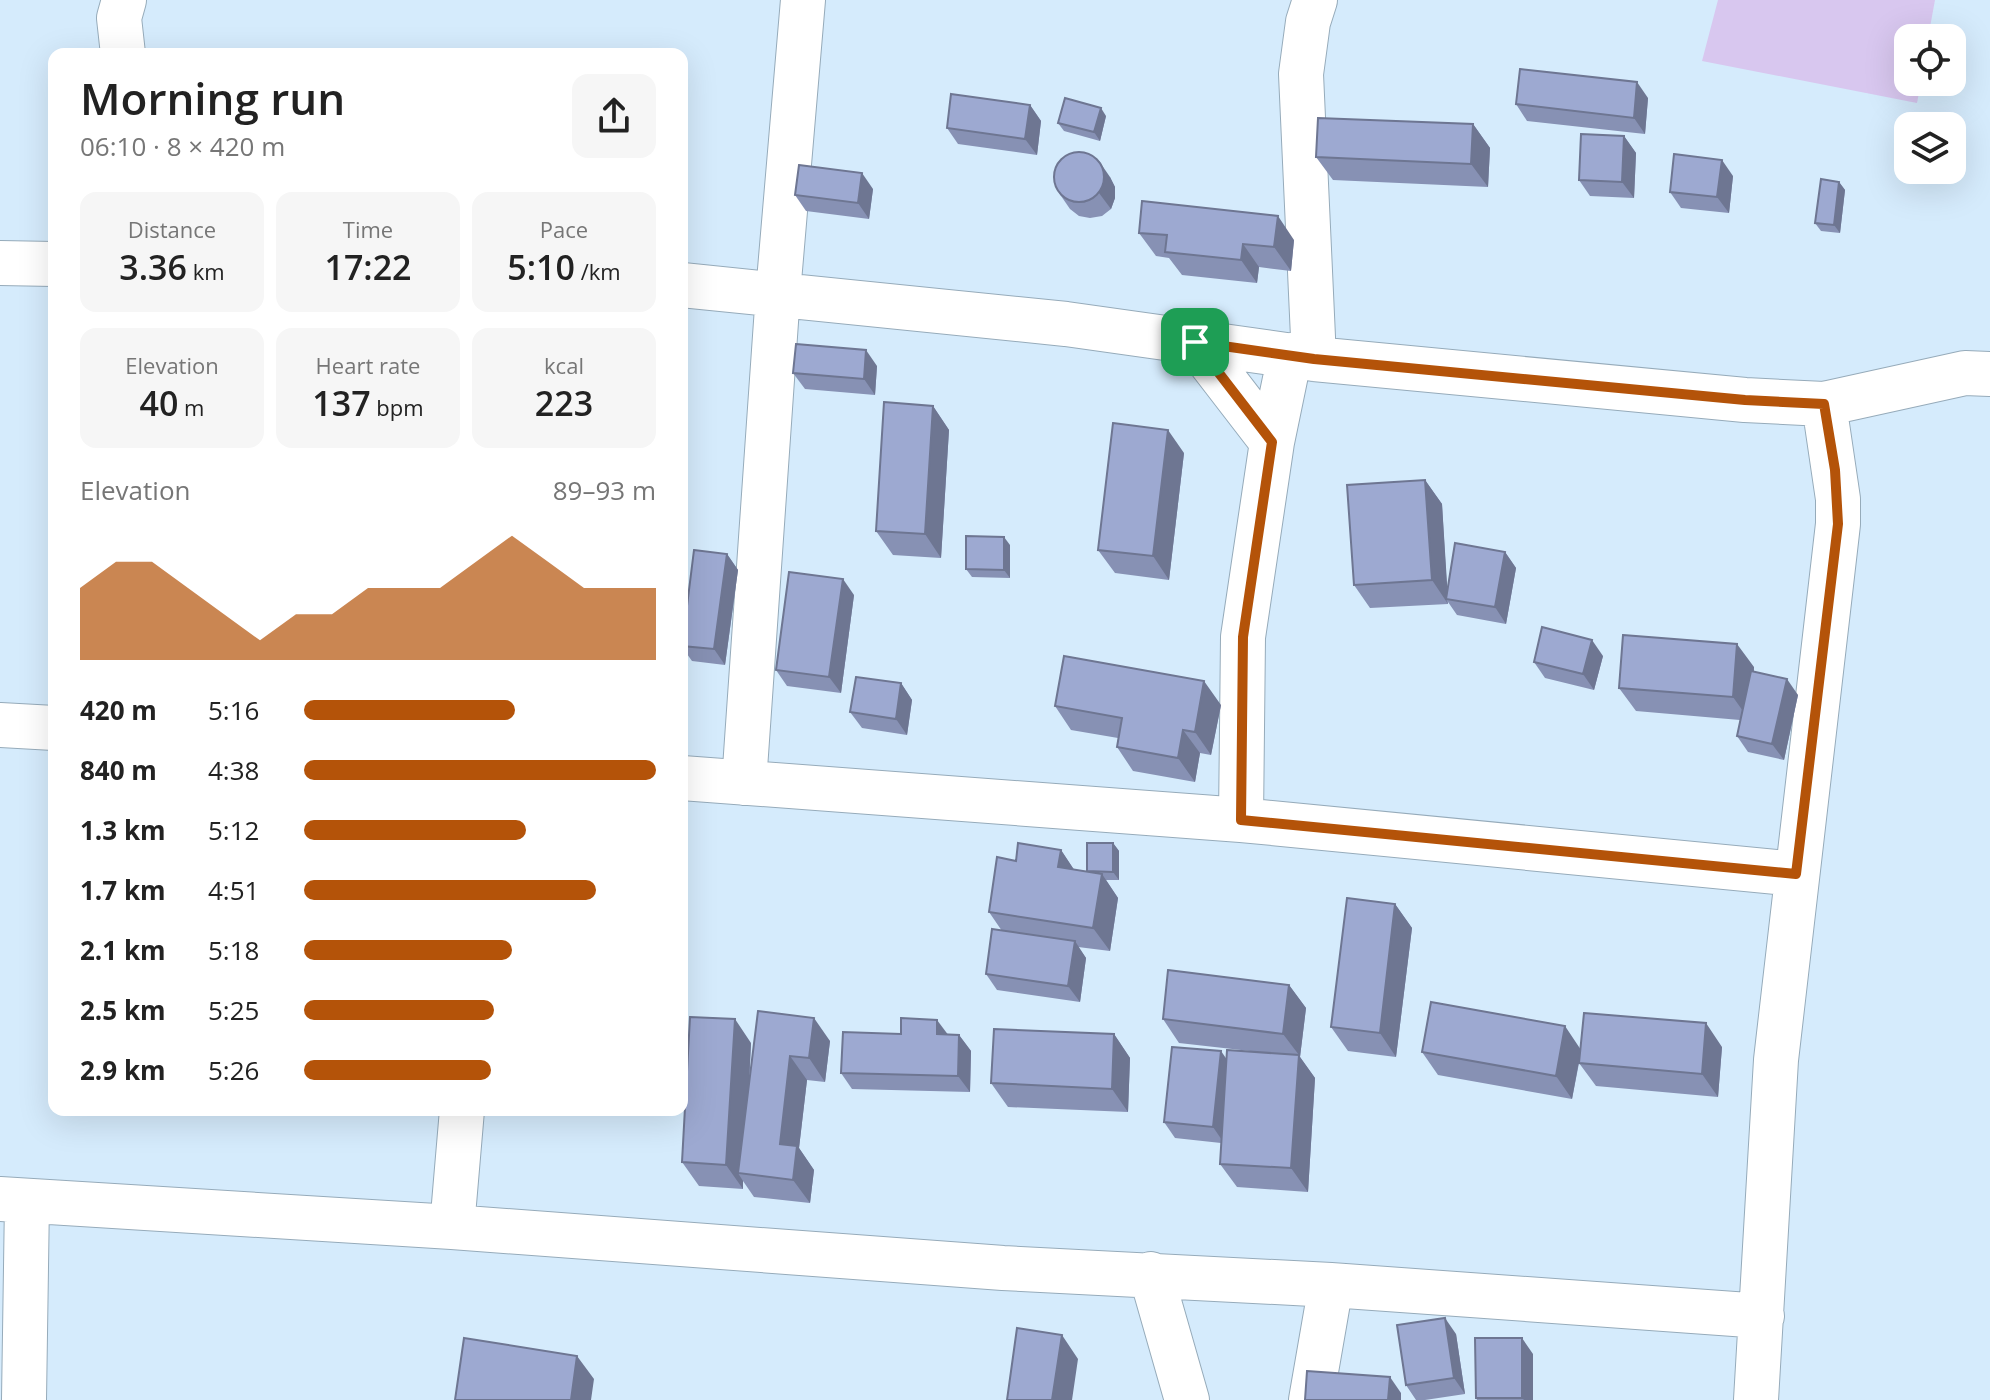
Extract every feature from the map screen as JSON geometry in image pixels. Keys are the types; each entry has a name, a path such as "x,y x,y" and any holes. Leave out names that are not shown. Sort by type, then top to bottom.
{"street":[{"path":"122,48 119,18 124,0"},
{"path":"744,783 778,293 803,0"},
{"path":"1241,820 1243,637 1272,442 1302,357 1301,74 1308,22 1315,0"},
{"path":"0,263 48,264"},
{"path":"688,286 1066,324 1302,357 1745,400 1824,404 1965,373 1990,374"},
{"path":"1195,342 1272,442"},
{"path":"1756,1400 1776,1060 1838,524 1836,485 1824,404"},
{"path":"0,725 48,728"},
{"path":"688,778 1241,820 1796,874"},
{"path":"452,1227 461,1116"},
{"path":"24,1400 13,1200 452,1227 1003,1268 1331,1285 1762,1316"},
{"path":"1151,1274 1187,1400"},
{"path":"1311,1400 1331,1285"}],"shaded area":[{"path":"1718,0 1935,0 1931,24 1894,24 1894,96 1918,96 1917,103 1702,61"}],"building":[{"path":"1520,69 1637,82 1634,118 1516,104"},
{"path":"951,94 1030,105 1025,139 947,128"},
{"path":"1065,98 1101,108 1094,132 1058,123"},
{"path":"1318,118 1473,124 1471,164 1316,157"},
{"path":"1581,134 1624,136 1622,182 1579,180"},
{"path":"1079,152 1097,159 1104,177 1097,195 1079,202 1061,195 1054,177 1061,159"},
{"path":"1674,154 1722,160 1717,197 1670,192"},
{"path":"799,165 862,173 858,203 795,195"},
{"path":"1821,179 1839,182 1834,225 1815,223"},
{"path":"1142,201 1278,216 1274,247 1243,244 1241,260 1165,252 1167,235 1139,233"},
{"path":"796,344 866,350 864,379 793,373"},
{"path":"884,402 933,406 925,534 876,531"},
{"path":"1113,423 1168,430 1153,556 1098,550"},
{"path":"1425,480 1432,580 1354,585 1347,485"},
{"path":"966,536 1004,537 1004,570 966,569"},
{"path":"1455,543 1505,552 1495,607 1446,599"},
{"path":"694,550 727,554 714,649 688,647 688,598"},
{"path":"789,572 843,579 829,677 776,670"},
{"path":"1542,627 1592,640 1583,674 1534,662"},
{"path":"1623,635 1737,644 1733,697 1619,688"},
{"path":"1064,656 1204,681 1195,732 1183,730 1178,758 1117,747 1122,718 1055,706"},
{"path":"1751,671 1787,679 1772,744 1737,736"},
{"path":"856,677 901,683 896,719 850,712"},
{"path":"1018,843 1061,850 1058,867 1102,874 1093,928 989,912 997,857 1016,861"},
{"path":"1087,843 1113,843 1113,872 1087,871"},
{"path":"1347,898 1395,904 1380,1033 1331,1027"},
{"path":"992,929 1075,941 1068,986 986,974"},
{"path":"1168,970 1289,985 1283,1034 1163,1019"},
{"path":"1431,1002 1565,1026 1556,1076 1422,1052"},
{"path":"758,1011 814,1018 809,1058 790,1056 780,1144 797,1146 793,1180 738,1173"},
{"path":"1584,1013 1706,1023 1702,1074 1579,1063"},
{"path":"690,1017 735,1019 726,1165 682,1162 685,1116 688,1116"},
{"path":"901,1018 937,1020 937,1034 959,1035 958,1076 841,1073 843,1032 901,1034"},
{"path":"994,1029 1114,1034 1112,1089 991,1083"},
{"path":"1172,1047 1221,1051 1213,1127 1164,1122"},
{"path":"1227,1050 1299,1055 1291,1168 1220,1164"},
{"path":"1445,1318 1454,1378 1406,1385 1397,1325"},
{"path":"1017,1328 1062,1335 1052,1400 1007,1400"},
{"path":"464,1338 577,1356 571,1400 455,1400"},
{"path":"1475,1338 1522,1338 1522,1398 1476,1398"},
{"path":"1307,1371 1390,1377 1388,1400 1305,1400"}],"route":[{"path":"1195,342 1314,359 1745,400 1824,404 1835,470 1838,524 1796,874 1241,820 1243,637 1272,442 1195,342"}]}
